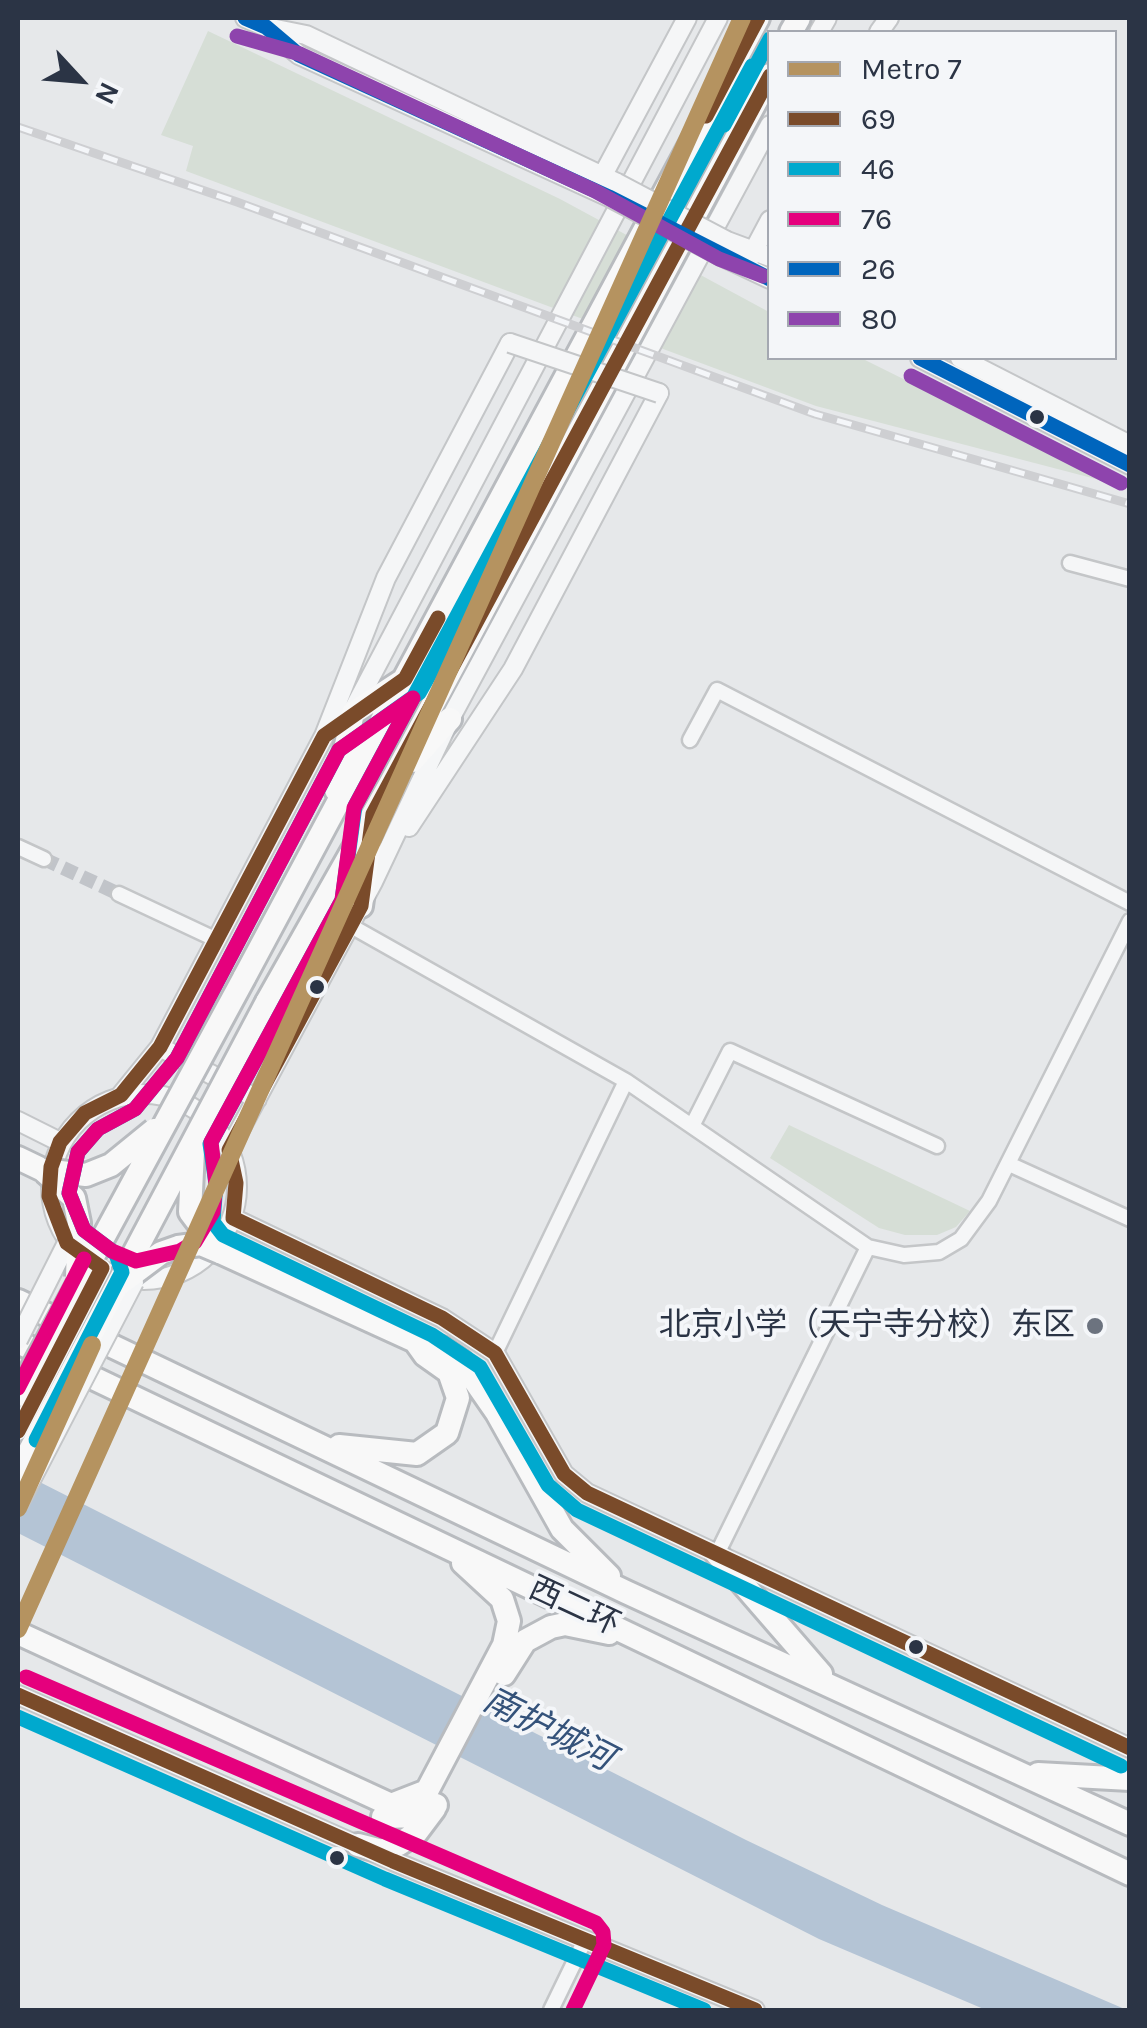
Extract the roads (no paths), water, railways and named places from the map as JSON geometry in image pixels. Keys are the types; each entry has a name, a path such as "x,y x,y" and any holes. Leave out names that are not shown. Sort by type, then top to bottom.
{"highway":[{"path":"18,1395 758,18"},
{"path":"18,1473 110,1292 389,786 767,81"},
{"path":"330,818 352,713 405,679"},
{"path":"389,786 450,719"},
{"path":"356,916 373,814"},
{"path":"42,1170 86,1175 111,1165 163,1123"},
{"path":"196,1135 188,1184 190,1212 220,1252"},
{"path":"18,1158 42,1170 74,1198 79,1222 77,1281"},
{"path":"110,1292 161,1253 201,1244 415,1341 442,1348 462,1362 497,1412 562,1529 626,1592"},
{"name":"西二环","path":"18,1301 626,1592 1130,1824"},
{"name":"西二环","path":"18,1341 1130,1874"},
{"path":"306,1439 386,1454 417,1454 433,1446 447,1433 458,1398 449,1372 425,1355 415,1341"},
{"path":"358,1845 382,1852 416,1833 494,1679 508,1622 502,1600 446,1550 391,1521"},
{"path":"717,1554 826,1681"},
{"path":"494,1679 525,1642 565,1624 670,1651"},
{"path":"18,1633 184,1718"},
{"path":"18,1646 372,1799 391,1805 434,1798"},
{"path":"1023,1773 1130,1779"}],"street":[{"path":"246,18 269,22 299,55 610,184 723,248 745,267 767,278"},
{"path":"610,184 687,18"},
{"path":"324,736 352,713 718,18"},
{"path":"229,1150 356,916 450,719 767,131"},
{"path":"723,248 762,253"},
{"path":"745,267 762,253"},
{"path":"121,1095 160,1047 324,736 386,578 510,343 658,393 513,669 373,882"},
{"path":"924,360 1130,465"},
{"path":"964,360 1130,444"},
{"path":"1070,562 1130,579"},
{"path":"690,740 716,690 1130,903"},
{"path":"18,846 44,859"},
{"path":"119,894 217,940"},
{"path":"356,916 626,1081 868,1247 904,1255 939,1252 961,1239 990,1201 1130,921"},
{"path":"160,1047 257,1099"},
{"path":"692,1126 730,1051 937,1146"},
{"path":"496,1353 626,1081"},
{"path":"152,1092 190,1105 212,1122 229,1150 236,1183 233,1218 210,1256 188,1270 134,1282 102,1268 67,1243 50,1196 51,1167 60,1142 85,1112 121,1095 152,1092"},
{"path":"18,1122 60,1142"},
{"path":"1009,1164 1130,1218"},
{"path":"233,1218 442,1318 496,1353 564,1474 613,1508 1130,1748"},
{"path":"18,1341 67,1243"},
{"path":"717,1554 868,1247"},
{"path":"18,1431 102,1268"},
{"path":"18,1506 134,1282"},
{"path":"18,1695 358,1845 756,2010"},
{"path":"551,2010 585,1940"}],"water":[{"path":"18,1471 746,1840 882,1905 1127,2010 986,2010 819,1939 18,1533"}],"tunnel":[{"path":"44,859 119,894"}],"railway":[{"path":"18,127 237,202 815,414 1130,504"}],"metro line":[{"name":"7","path":"18,1629 742,18"},
{"name":"7","path":"18,1508 92,1345"}],"place":[{"name":"北京小学（天宁寺分校）东区","path":"1095,1326"}],"water label":[{"name":"南护城河","path":"548,1730"}]}
